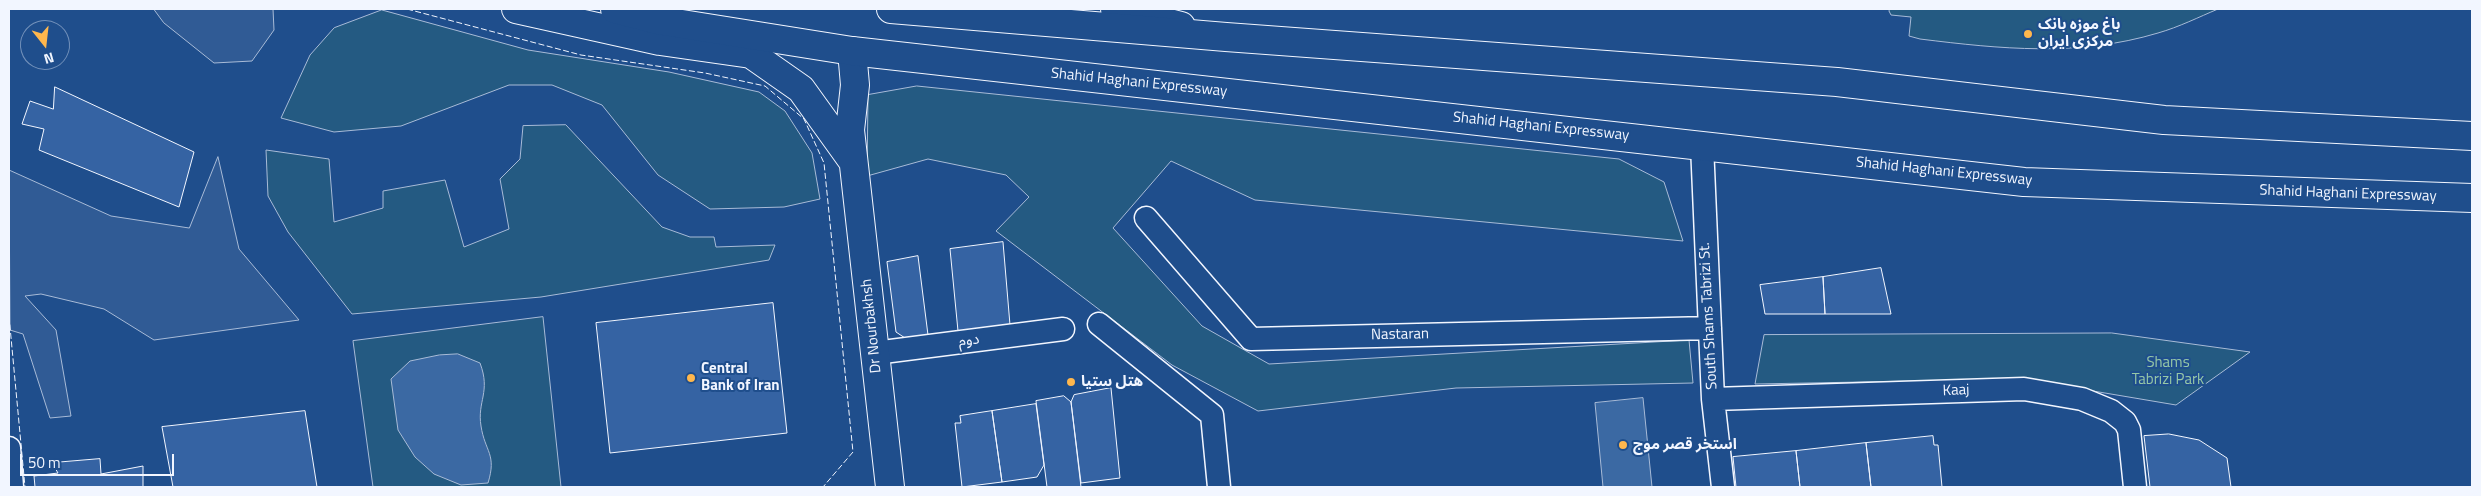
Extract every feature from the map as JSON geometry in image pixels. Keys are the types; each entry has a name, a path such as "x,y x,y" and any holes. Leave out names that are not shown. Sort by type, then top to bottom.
{"main road":[{"path":"516,9 660,42 752,54 801,90 837,136 854,164"},
{"name":"Shahid Haghani Expressway","path":"615,9 657,20 852,52 1702,144 2024,182 2472,198"},
{"path":"891,9 1226,38 1837,82 2164,120 2472,136"},
{"path":"1115,9 1226,38"},
{"name":"Dr Nourbakhsh","path":"852,52 854,85 850,130 890,487"}],"street":[{"name":"South Shams Tabrizi St.","path":"1702,144 1713,399 1723,487"},
{"name":"Nastaran","path":"1146,218 1250,339 1710,328"},
{"path":"1099,324 1212,415 1219,487"},
{"name":"دوم","path":"875,353 1063,329"},
{"name":"Kaaj","path":"1713,399 2024,390 2082,399 2111,411 2125,422 2130,430 2135,487"},
{"path":"9,448 12,487"}],"green space":[{"name":"باغ موزه بانک مرکزی ایران","path":"1891,9 2218,9 2166,31 2128,41 2069,48 2039,49 1980,46 1920,39 1909,36 1911,17 1891,15 1889,11"},
{"path":"382,10 528,50 669,72 759,92 785,111 812,153 820,199 784,207 710,209 658,175 602,105 552,85 509,85 401,126 334,132 281,118 310,55 334,28"},
{"path":"917,86 1619,159 1664,182 1683,241 1255,200 1171,161 1113,228 1202,326 1269,364 1689,340 1693,383 1456,388 1258,411 1172,365 996,231 1029,197 1006,175 928,159 867,176 868,95"},
{"path":"566,125 662,227 690,237 714,237 716,247 775,245 769,260 541,297 352,314 288,232 268,196 266,150 329,159 334,222 383,208 383,191 445,180 464,247 509,229 500,179 520,159 523,126"},
{"path":"543,317 561,487 373,487 353,341"},
{"name":"Shams Tabrizi Park","path":"2112,333 2250,352 2176,405 2022,379 1755,384 1764,335"}],"shaded area":[{"path":"154,9 273,9 274,30 252,61 214,63 164,23"},
{"path":"218,157 239,249 299,320 154,340 104,309 41,294 25,296 56,330 71,416 50,418 23,334 10,330 9,170 111,216 189,228"},
{"path":"458,354 480,363 483,373 484,389 480,417 483,435 491,459 488,483 461,485 434,474 415,457 398,430 391,379 410,361 439,355"},
{"name":"استخر قصر موج","path":"1643,398 1652,487 1603,487 1595,403"}],"building":[{"path":"55,87 194,152 179,207 39,150 44,129 22,124 30,101 53,109"},
{"path":"1003,242 1010,325 958,331 950,249"},
{"path":"918,256 928,335 905,338 896,332 887,262"},
{"path":"1881,268 1891,314 1825,314 1823,277"},
{"path":"1823,277 1825,314 1765,314 1760,285"},
{"name":"Central Bank of Iran","path":"773,303 787,433 610,453 596,323"},
{"path":"1111,388 1120,478 1081,483 1071,402 1074,395"},
{"path":"1064,396 1071,402 1081,487 1047,487 1036,401"},
{"path":"1036,404 1044,465 1037,477 1002,482 992,411"},
{"path":"305,411 317,487 173,487 162,427"},
{"path":"992,411 1002,482 962,487 955,423 961,423 960,416"},
{"path":"2169,434 2199,440 2227,458 2231,487 2150,487 2144,436"},
{"path":"1933,436 1934,445 1938,445 1942,487 1871,487 1866,443"},
{"path":"1866,443 1871,487 1800,487 1796,451"},
{"path":"1796,451 1800,487 1736,487 1733,457"},
{"path":"100,459 101,474 143,466 143,487 35,487 34,476 58,473 52,463"}],"fence":[{"path":"407,9 581,55 705,73 765,86 804,119 824,163 853,452 823,487"},
{"path":"9,316 25,487"}],"place":[{"name":"باغ موزه بانک مرکزی ایران","path":"2028,34"},
{"name":"Central Bank of Iran","path":"691,378"},
{"name":"هتل ستیا","path":"1071,382"},
{"name":"استخر قصر موج","path":"1623,445"}]}
